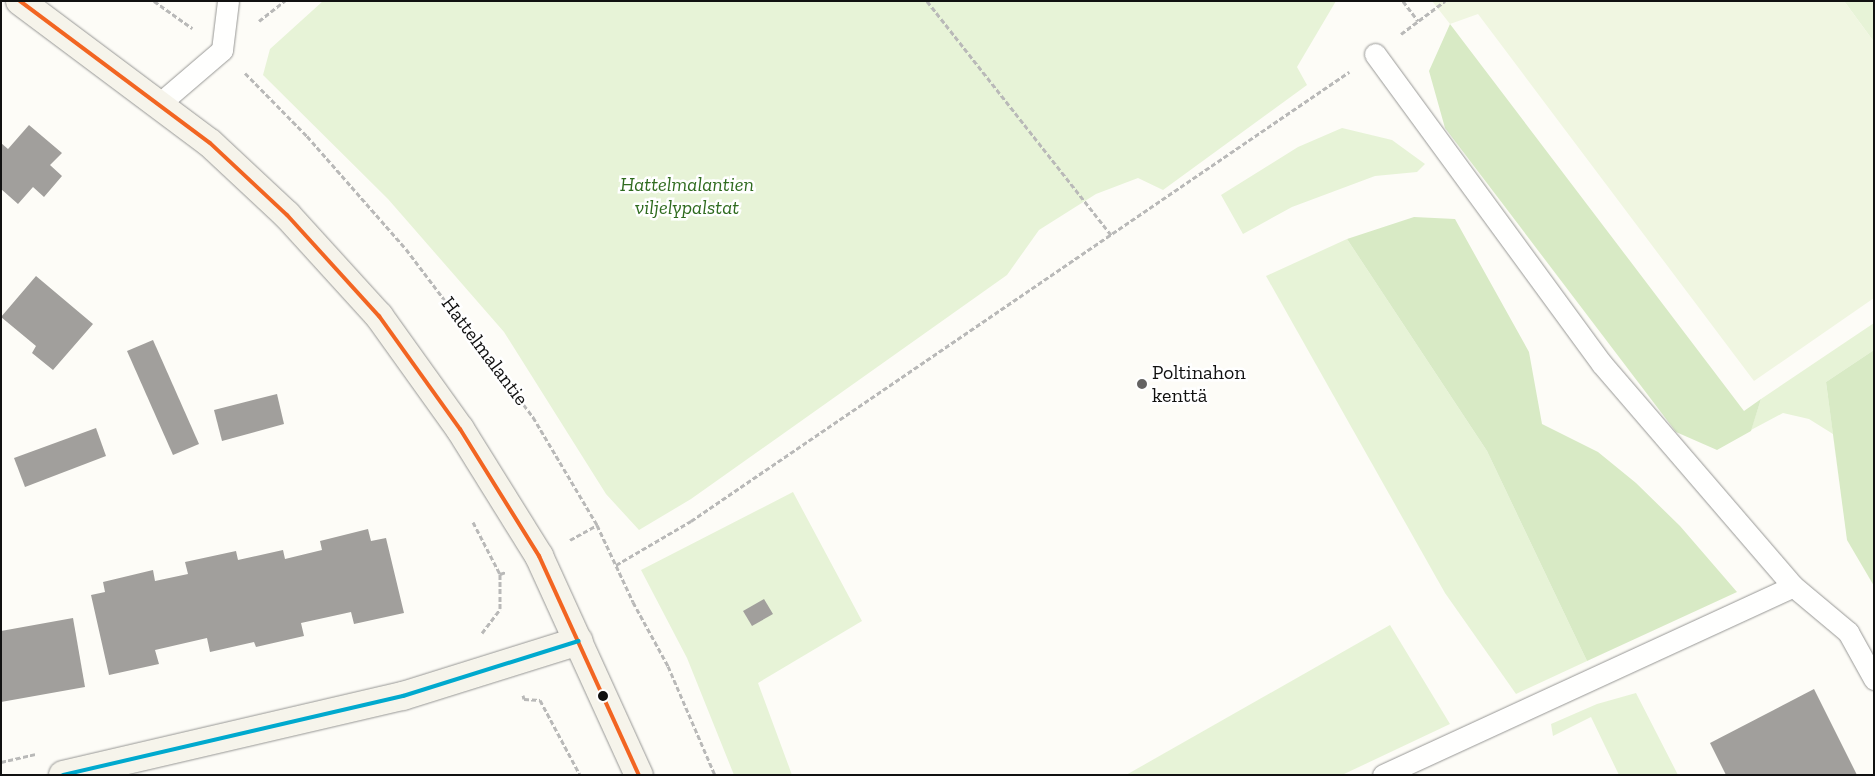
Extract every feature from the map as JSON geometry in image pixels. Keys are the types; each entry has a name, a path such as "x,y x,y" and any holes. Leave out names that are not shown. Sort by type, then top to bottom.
{"main road":[{"path":"20,1 210,143 287,215 378,316 460,429 539,556 639,775"},
{"path":"63,775 403,696 579,641"}],"lane":[{"path":"159,104 222,50 228,1"},
{"path":"1375,54 1602,364 1793,586 1848,632 1874,679"},
{"path":"1383,775 1793,586"}],"path":[{"name":"Hattelmalantie","path":"154,1 222,50 307,136 432,281 533,416 597,525 668,666 715,775"},
{"path":"927,1 1110,235"},
{"path":"1403,1 1418,21"},
{"path":"616,566 691,522 1375,54 1445,1"},
{"path":"470,517 500,574 500,609 476,641"},
{"path":"500,574 539,556 597,525"},
{"path":"488,625 524,699 540,700 580,775"},
{"path":"1,762 40,752"}],"green space":[{"name":"Hattelmalantien viljelypalstat","path":"323,1 1336,1 1297,67 1307,85 1163,190 1138,178 1096,194 1039,230 1007,275 691,499 639,530 606,494 504,332 388,199 263,75 270,49"},
{"path":"1432,1 1844,1 1874,42 1874,298 1754,381 1478,14 1450,24"},
{"path":"1844,1 1874,1 1874,42"},
{"path":"1450,24 1744,411 1761,399 1751,431 1717,450 1676,432 1445,128 1429,71"},
{"path":"1342,128 1392,140 1425,164 1417,172 1375,176 1292,207 1243,234 1221,195 1298,147"},
{"path":"1414,217 1455,219 1529,352 1542,424 1598,452 1636,483 1680,526 1737,592 1587,661 1487,451 1347,239"},
{"path":"1347,239 1487,451 1587,661 1516,694 1445,593 1266,276"},
{"path":"1874,323 1874,350 1826,382 1833,434 1809,419 1783,413 1751,430 1761,399"},
{"path":"1874,350 1874,586 1847,540 1826,382"},
{"path":"793,492 862,621 758,683 792,775 734,775 687,658 641,570"},
{"path":"1390,625 1450,724 1342,775 1126,775"},
{"path":"1636,693 1678,775 1619,775 1591,717 1553,736 1551,724 1597,704"}],"building":[{"path":"29,125 62,153 50,165 62,176 44,197 33,187 18,204 1,189 1,143 8,149"},
{"path":"36,276 93,324 53,370 32,353 36,346 1,317"},
{"path":"153,340 199,444 173,455 127,351"},
{"path":"277,394 284,424 222,441 214,410"},
{"path":"96,428 106,456 25,487 14,458"},
{"path":"368,529 371,541 386,538 404,613 354,624 351,612 301,623 304,636 256,647 254,642 210,652 207,638 155,650 159,664 109,675 91,595 105,592 103,582 153,570 155,581 188,574 185,562 236,551 238,560 283,550 285,559 322,550 320,541"},
{"path":"764,599 773,614 752,626 743,611"},
{"path":"73,618 85,687 1,702 1,631"},
{"path":"1814,689 1857,775 1726,775 1710,743"}],"transit line":[{"path":"20,1 210,143 287,215 379,316 460,429 539,556 639,775"},
{"path":"63,775 403,696 579,641"}],"place":[{"name":"Poltinahon kenttä","path":"1142,384"}]}
